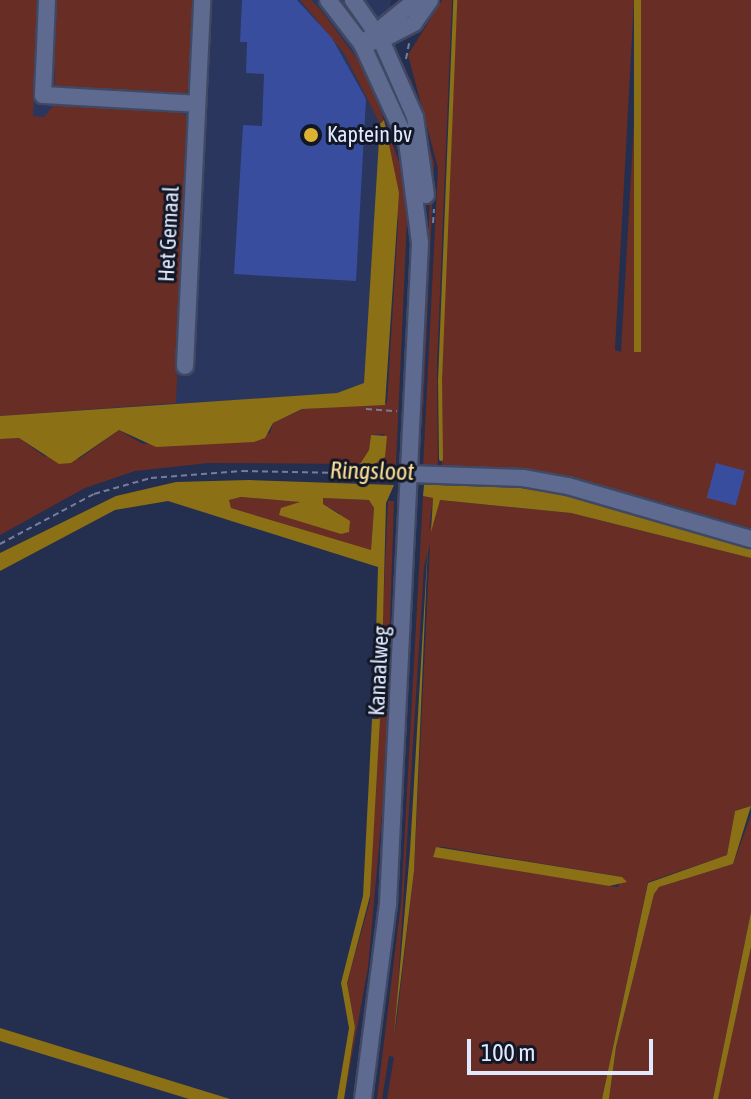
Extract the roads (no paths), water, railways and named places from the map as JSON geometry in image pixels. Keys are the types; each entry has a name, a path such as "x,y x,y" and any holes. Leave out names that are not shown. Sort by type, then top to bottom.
{"street":[{"path":"47,0 43,95 197,104"},
{"name":"Het Gemaal","path":"185,366 202,0"},
{"name":"Kanaalweg","path":"328,0 362,44 407,142 420,243 413,412 404,477 409,501 388,904 363,1099"},
{"name":"Kanaalweg","path":"353,0 378,36 408,93 423,151 426,223 420,243"},
{"path":"378,36 416,0"},
{"path":"362,44 414,23 430,0"},
{"path":"404,477 523,478 568,486 751,539"}],"waterway":[{"path":"441,459 440,381 455,0"}],"place":[{"name":"Kaptein bv","path":"311,135"}],"water label":[{"name":"Ringsloot","path":"372,471"}]}
